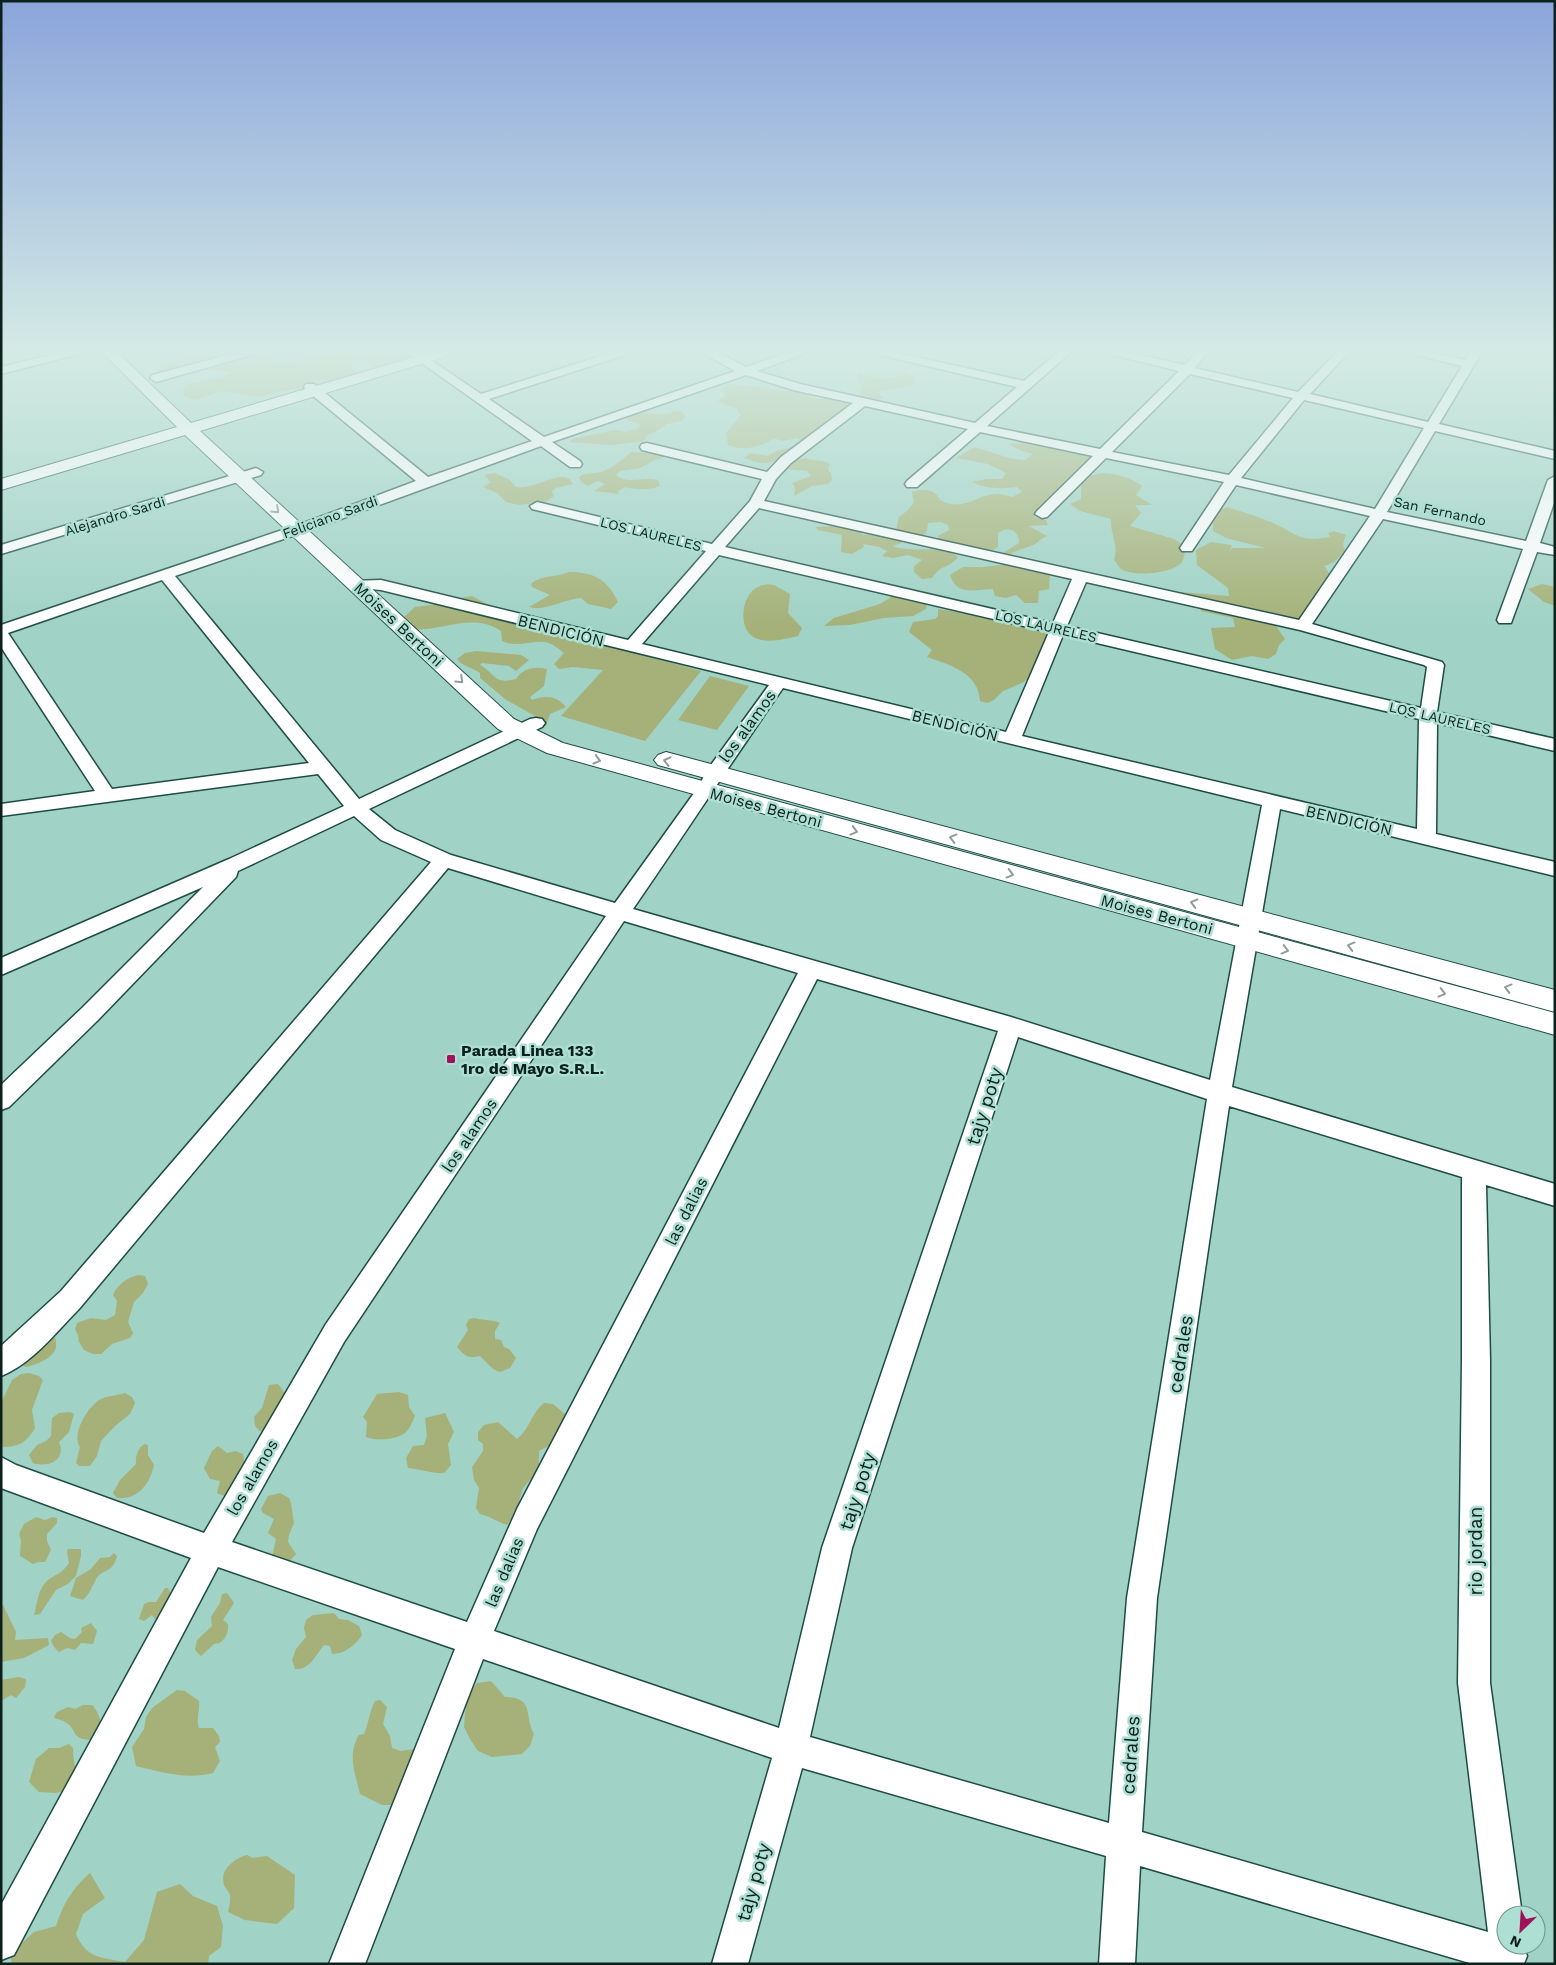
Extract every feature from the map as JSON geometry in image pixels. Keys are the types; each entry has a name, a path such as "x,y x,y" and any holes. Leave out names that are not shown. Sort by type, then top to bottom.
{"street":[{"path":"1,479 116,444"},
{"path":"1,485 124,444"},
{"name":"Moises Bertoni","path":"218,444 306,527 381,585 519,711 527,726 555,748 710,782 1250,929 1555,1001"},
{"path":"379,444 426,482"},
{"name":"Feliciano Sardi","path":"1,632 306,527 533,444"},
{"path":"545,444 575,464"},
{"path":"631,647 756,503 770,477 786,460 808,444"},
{"path":"912,484 959,444"},
{"name":"San Fernando","path":"1053,444 1232,480 1555,551"},
{"path":"1042,514 1113,444"},
{"path":"1187,548 1232,480 1262,444"},
{"path":"1303,626 1380,514 1420,444"},
{"path":"1505,444 1555,455"},
{"path":"647,447 770,477"},
{"name":"Alejandro Sardi","path":"1,550 248,474"},
{"path":"1504,620 1555,480"},
{"path":"756,503 1080,578 1303,626 1425,660 1436,665 1428,716 1426,838"},
{"name":"LOS LAURELES","path":"537,506 714,550 1555,745"},
{"name":"Moises Bertoni","path":"306,527 355,584 506,724 527,726"},
{"path":"166,575 355,807 388,835 444,860 619,913 1011,1026 1219,1093 1555,1195"},
{"path":"1012,739 1080,578"},
{"name":"BENDICIÓN","path":"355,584 381,585 1555,869"},
{"path":"1,632 106,795"},
{"name":"los alamos","path":"4,1931 211,1550 335,1333 619,913 779,682"},
{"path":"1,967 236,864 527,726"},
{"path":"1,810 323,767"},
{"name":"cedrales","path":"1118,1964 1124,1845 1142,1598 1219,1093 1272,802"},
{"path":"1,1363 26,1343 70,1300 444,860"},
{"path":"1,1100 90,1014 236,864"},
{"name":"Moises Bertoni","path":"1250,929 1555,1024"},
{"name":"las dalias","path":"347,1964 474,1641 527,1519 811,969"},
{"name":"tajy poty","path":"730,1964 791,1748 838,1548 1011,1026"},
{"name":"rio jordan","path":"1474,1170 1476,1360 1474,1683 1502,1905"},
{"path":"1,1471 8,1476 211,1550 791,1748 1124,1845 1496,1946"}],"green space":[{"path":"593,444 622,444 611,445"},
{"path":"764,444 752,448 739,448 728,445"},
{"path":"805,444 792,453 775,461 766,463 744,458 750,453 768,456 776,451"},
{"path":"1009,444 1030,444 1056,447 1094,457 1058,505 1041,505 1039,507 1047,508 1033,514 1035,517 1046,520 1048,525 1029,526 1047,536 1035,544 1009,555 1003,553 1019,543 1017,535 1012,530 998,533 998,547 992,550 978,551 940,541 938,536 949,530 948,525 941,522 928,523 926,533 917,539 896,530 899,517 914,502 912,492 924,490 932,492 940,500 956,505 989,495 999,494 1012,497 1022,492 1017,487 994,488 972,482 986,479 1002,479 1006,473 988,464 956,458 975,447 1009,458 1025,460 1033,454 1019,450"},
{"path":"658,450 674,454 655,460 640,468 620,471 616,475 630,480 658,480 660,486 643,489 625,487 618,491 619,494 594,491 605,484 598,481 588,486 581,482 579,477 605,471 631,452 648,453"},
{"path":"807,458 830,464 828,470 831,473 832,480 828,484 812,486 794,496 795,488 792,483 811,476 807,471 787,469 788,466 798,459"},
{"path":"495,473 510,480 516,487 531,486 563,477 569,479 573,484 556,488 552,491 554,496 546,502 519,505 506,502 497,493 483,487 491,482 484,475"},
{"path":"1103,473 1114,474 1133,480 1142,486 1136,495 1152,505 1135,505 1141,513 1130,526 1174,539 1186,547 1182,562 1170,569 1153,573 1134,573 1119,567 1114,560 1116,549 1111,519 1080,511 1070,504 1081,499 1081,482 1089,476"},
{"path":"1227,507 1263,519 1301,537 1312,539 1330,537 1328,533 1334,531 1346,535 1343,544 1345,551 1333,563 1324,566 1332,577 1304,620 1276,626 1285,639 1279,645 1276,654 1268,659 1252,656 1232,660 1215,649 1211,628 1235,627 1233,618 1201,611 1199,601 1167,591 1229,596 1228,588 1197,565 1196,550 1211,542 1232,545 1229,552 1232,548 1266,548 1226,538 1213,531 1213,520 1216,512"},
{"path":"816,527 853,527 863,535 889,536 902,543 893,546 901,548 945,550 958,557 955,561 939,570 932,578 922,579 914,572 914,566 922,560 908,555 893,558 882,556 887,551 879,547 863,544 864,547 852,554 841,552 842,535 818,530"},
{"path":"1008,564 1046,571 1050,576 1049,589 1039,591 1038,603 1025,603 1016,595 1006,598 995,596 993,589 962,589 953,582 950,575 963,567"},
{"path":"569,572 586,573 599,578 614,594 618,602 611,609 588,604 581,598 547,607 529,607 550,595 532,587 531,584 544,577"},
{"path":"1542,584 1555,587 1555,606 1544,602 1528,589"},
{"path":"774,585 790,594 788,613 802,628 798,636 769,641 757,639 748,631 743,619 745,604 751,592 760,586"},
{"path":"899,592 927,603 926,609 913,616 884,618 850,625 824,626 834,618 880,604"},
{"path":"472,596 502,612 566,635 577,643 593,645 608,641 616,644 621,649 701,671 645,741 561,716 603,670 573,667 559,669 554,664 564,653 556,647 546,642 513,644 502,641 501,631 490,625 467,623 409,629 403,618 415,607 446,603 454,599"},
{"path":"938,609 958,612 964,610 1051,628 1032,676 1022,683 1003,691 994,700 987,703 980,701 975,683 969,677 954,667 927,657 932,650 909,632 913,622 935,619 938,616"},
{"path":"476,651 521,655 529,660 516,671 509,666 482,663 480,665 499,680 516,679 522,672 530,669 547,669 544,686 530,697 532,700 542,697 555,699 566,707 550,714 546,726 535,723 535,716 505,699 480,678 480,673 462,664 457,659 465,653"},
{"path":"710,676 749,686 717,730 678,720"},
{"path":"139,1275 145,1276 148,1284 143,1293 134,1302 128,1322 133,1333 130,1338 112,1344 101,1354 93,1354 84,1350 75,1329 77,1323 91,1318 106,1320 115,1315 117,1301 113,1295 115,1291 123,1282"},
{"path":"475,1318 500,1323 495,1331 495,1339 501,1340 504,1347 509,1349 516,1358 510,1368 500,1372 493,1369 480,1356 467,1356 457,1347 468,1330 466,1325 469,1319"},
{"path":"29,1324 54,1330 56,1345 55,1351 48,1358 26,1367 18,1363 11,1340 12,1333 20,1327"},
{"path":"29,1373 39,1376 43,1380 32,1410 35,1428 25,1441 13,1446 1,1447 1,1403 12,1380 21,1374"},
{"path":"278,1384 284,1392 287,1414 272,1428 260,1431 255,1426 254,1417 262,1408 269,1385"},
{"path":"399,1392 408,1395 409,1407 415,1416 408,1430 401,1435 386,1439 366,1437 367,1422 363,1417 377,1394"},
{"path":"125,1393 132,1397 135,1403 130,1414 101,1441 97,1456 90,1466 79,1466 76,1463 80,1447 78,1435 79,1428 86,1414 101,1399"},
{"path":"544,1403 553,1404 566,1415 558,1441 539,1451 539,1465 536,1473 523,1488 515,1514 507,1525 480,1514 476,1508 479,1488 474,1480 472,1467 483,1451 483,1444 478,1440 478,1432 484,1425 498,1422 517,1439 525,1431 536,1412"},
{"path":"70,1412 74,1414 69,1432 59,1442 61,1448 58,1458 45,1464 33,1463 29,1455 37,1445 46,1441 51,1436 52,1418 59,1413"},
{"path":"445,1413 454,1432 448,1444 451,1465 444,1473 408,1468 406,1458 413,1446 424,1445 427,1436 425,1418"},
{"path":"145,1444 148,1445 148,1455 154,1465 146,1484 131,1496 117,1498 113,1493 120,1480 136,1464 140,1447"},
{"path":"218,1446 227,1453 236,1451 243,1454 245,1467 227,1497 217,1493 220,1481 210,1479 204,1468 212,1451"},
{"path":"280,1493 289,1498 294,1523 288,1542 296,1554 287,1564 272,1557 276,1539 268,1533 274,1519 263,1513 261,1509 268,1496"},
{"path":"36,1517 45,1520 53,1517 57,1518 57,1523 47,1534 47,1541 51,1550 45,1562 33,1564 20,1556 21,1540 19,1534 24,1524"},
{"path":"68,1549 81,1549 76,1576 68,1584 56,1590 40,1614 34,1615 38,1597 44,1584 63,1570 69,1563"},
{"path":"114,1553 117,1556 113,1566 99,1575 83,1600 70,1596 76,1578 91,1569 100,1558 110,1557"},
{"path":"165,1588 168,1588 172,1596 163,1614 155,1619 152,1615 144,1621 139,1619 144,1604 156,1602"},
{"path":"227,1593 234,1603 223,1620 228,1624 227,1634 221,1642 214,1644 201,1656 195,1650 197,1640 212,1626 211,1617 220,1603 222,1594"},
{"path":"1,1605 3,1605 16,1632 15,1640 48,1638 49,1645 24,1658 1,1662"},
{"path":"334,1613 339,1619 348,1620 359,1626 362,1635 349,1648 336,1654 332,1654 330,1646 324,1645 308,1665 295,1669 292,1660 296,1649 306,1637 304,1628 306,1620 313,1615"},
{"path":"91,1623 97,1631 93,1644 81,1643 75,1650 67,1648 59,1652 54,1647 51,1641 55,1635 61,1632 75,1639 82,1632 81,1628"},
{"path":"19,1677 26,1679 25,1687 16,1698 11,1695 1,1701 1,1680"},
{"path":"491,1681 505,1697 521,1700 525,1704 534,1734 530,1746 522,1754 492,1757 478,1751 464,1727 468,1695 477,1683"},
{"path":"177,1690 185,1691 199,1701 199,1728 213,1728 219,1736 220,1742 215,1747 220,1761 213,1773 194,1776 164,1773 136,1766 132,1747 144,1729 146,1717 152,1708"},
{"path":"380,1700 387,1707 383,1724 390,1736 392,1748 401,1751 421,1748 402,1805 382,1805 360,1794 354,1771 353,1750 355,1742 359,1735 364,1734 375,1701"},
{"path":"83,1705 92,1705 94,1707 102,1726 92,1740 80,1738 69,1725 54,1717 57,1712 68,1707 75,1709"},
{"path":"69,1744 73,1748 78,1778 71,1789 56,1793 39,1792 29,1782 36,1759 49,1748 59,1748"},
{"path":"247,1855 253,1858 267,1856 295,1875 294,1908 277,1924 245,1920 228,1912 230,1897 224,1885 224,1874 233,1862"},
{"path":"90,1873 105,1898 83,1914 76,1934 80,1942 90,1953 101,1958 125,1962 144,1940 157,1892 180,1884 193,1896 217,1906 223,1926 221,1947 209,1956 208,1964 12,1964 10,1954 34,1932 56,1926 69,1897"}],"place":[{"name":"Parada Linea 133 1ro de Mayo S.R.L.","path":"451,1059"}]}
